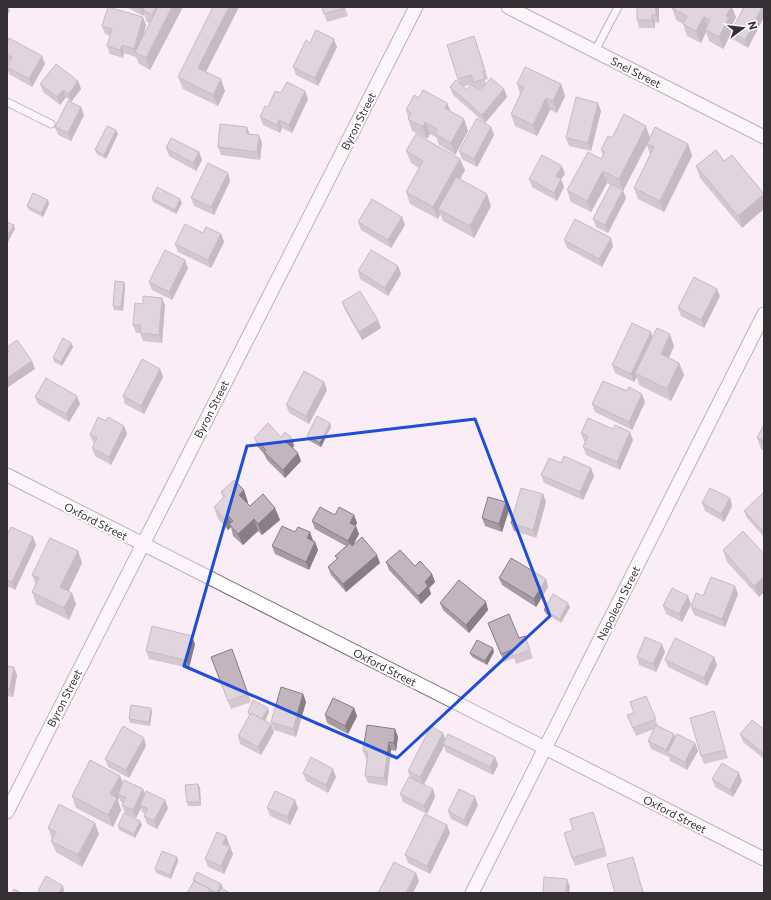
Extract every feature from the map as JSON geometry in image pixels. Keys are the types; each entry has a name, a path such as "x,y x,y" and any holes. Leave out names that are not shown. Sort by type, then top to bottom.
{"street":[{"name":"Byron Street","path":"7,812 416,7"},
{"name":"Snel Street","path":"508,7 764,136"},
{"name":"Napoleon Street","path":"472,893 764,314"},
{"name":"Oxford Street","path":"7,475 764,859"}],"lane":[{"path":"595,51 618,7"},
{"path":"7,102 51,124"}],"highlighted area":[{"path":"475,419 550,616 397,758 184,666 247,446"}],"building":[{"path":"108,7 143,17 134,49 122,45 120,50 107,46 112,29 102,26"},
{"path":"144,7 156,7 152,15 143,10"},
{"path":"158,7 172,7 146,58 135,52"},
{"path":"213,7 229,7 198,68 221,79 213,95 178,77"},
{"path":"322,7 344,7 345,8 324,14"},
{"path":"637,7 656,7 656,15 652,15 652,20 637,20"},
{"path":"731,7 726,16 729,18 719,37 705,30 710,20 704,17 696,31 683,24 687,16 672,8"},
{"path":"744,7 762,7 745,40 731,32"},
{"path":"316,30 334,39 315,78 293,67 306,40 310,43"},
{"path":"474,36 485,71 482,72 485,79 473,82 471,75 458,79 447,45"},
{"path":"9,38 42,56 29,79 7,67 12,57 7,55 7,42"},
{"path":"56,64 78,81 69,94 63,90 57,97 40,84"},
{"path":"525,67 561,84 553,101 546,98 533,125 511,114 524,87 517,84"},
{"path":"491,78 504,89 482,115 450,87 456,80 467,90 471,84 480,91"},
{"path":"287,82 305,91 289,125 279,120 277,125 260,117 265,106 268,107 275,91 281,93"},
{"path":"423,90 447,103 445,108 464,119 451,143 435,134 437,129 425,122 423,127 408,119 411,113 406,110 414,95 419,98"},
{"path":"576,97 598,103 588,143 566,138"},
{"path":"68,101 81,107 68,133 55,127"},
{"path":"624,114 646,126 619,179 603,171 587,201 567,190 588,152 601,159 605,152 601,150 608,136 612,138"},
{"path":"477,118 491,127 474,159 459,151"},
{"path":"220,124 247,127 247,134 259,135 257,152 218,147"},
{"path":"107,126 116,130 104,155 95,150"},
{"path":"655,127 688,144 660,201 634,188 654,147 647,144"},
{"path":"416,134 460,159 433,207 406,192 423,161 406,151"},
{"path":"171,138 199,152 193,163 166,148"},
{"path":"716,150 724,161 732,155 764,194 738,216 696,166"},
{"path":"542,155 562,166 556,176 561,179 554,193 529,179"},
{"path":"208,163 228,173 211,207 191,198"},
{"path":"456,177 487,194 470,226 438,209"},
{"path":"611,184 623,190 605,225 593,219"},
{"path":"157,187 180,199 175,210 152,198"},
{"path":"33,193 48,200 41,213 27,206"},
{"path":"372,199 402,217 388,240 358,222"},
{"path":"575,219 611,238 599,259 564,240"},
{"path":"7,222 14,225 9,234 7,230"},
{"path":"185,224 203,233 206,227 221,234 208,260 175,244"},
{"path":"165,250 185,260 169,292 149,282"},
{"path":"371,250 398,266 385,288 358,271"},
{"path":"694,277 717,289 701,320 678,308"},
{"path":"115,281 124,282 121,307 113,306"},
{"path":"360,291 378,320 359,332 342,302"},
{"path":"143,296 162,298 159,335 140,333 141,325 133,325 135,303 143,304"},
{"path":"632,323 651,332 631,374 612,365"},
{"path":"657,328 670,334 661,354 679,363 667,389 635,373"},
{"path":"63,338 71,343 61,362 53,358"},
{"path":"17,340 32,361 7,378 7,353 9,352 7,347"},
{"path":"142,359 160,369 141,406 123,396"},
{"path":"304,371 324,382 306,416 286,405"},
{"path":"46,378 77,396 66,414 35,397"},
{"path":"603,381 627,391 629,387 642,394 629,422 592,404"},
{"path":"317,416 330,423 320,443 307,436"},
{"path":"98,417 106,421 108,417 124,426 109,457 92,448 97,438 90,435"},
{"path":"588,418 613,429 615,425 630,432 617,462 583,447 588,436 581,433"},
{"path":"268,423 281,437 285,432 292,438 287,443 298,453 283,470 264,452 266,450 254,438"},
{"path":"764,424 764,441 757,438"},
{"path":"564,456 591,468 580,492 541,475 549,458 561,463"},
{"path":"234,480 244,490 239,495 250,506 263,494 275,508 258,524 254,519 238,534 229,524 233,521 228,515 224,518 214,507 225,496 221,492"},
{"path":"521,488 543,494 533,530 511,523"},
{"path":"710,488 730,498 721,514 702,503"},
{"path":"763,493 764,494 764,532 744,511"},
{"path":"488,497 506,502 499,524 482,518"},
{"path":"320,507 335,515 339,507 354,515 350,523 356,526 348,541 312,521"},
{"path":"282,526 295,532 298,527 310,532 307,538 315,542 306,562 272,546"},
{"path":"11,527 33,537 12,582 7,580 7,535"},
{"path":"743,531 764,554 764,577 754,586 723,550"},
{"path":"362,537 377,555 343,584 328,567 338,558 335,556 350,543 352,546"},
{"path":"50,538 78,551 60,587 72,593 64,608 32,592 39,578 32,575"},
{"path":"400,550 415,566 420,561 432,574 425,582 428,586 418,596 386,562"},
{"path":"511,558 546,579 534,599 499,578"},
{"path":"711,577 735,586 722,619 691,607 696,593 703,596"},
{"path":"459,580 486,602 466,625 440,603"},
{"path":"672,588 688,596 679,614 663,606"},
{"path":"553,594 568,603 560,619 544,610"},
{"path":"509,614 519,638 525,636 530,650 513,656 511,650 501,654 488,623"},
{"path":"152,626 192,636 186,660 146,651"},
{"path":"645,637 662,644 653,664 637,657"},
{"path":"675,638 714,657 704,678 665,660"},
{"path":"477,640 493,648 485,661 470,653"},
{"path":"232,649 248,694 228,701 211,657"},
{"path":"7,666 14,667 10,689 7,689"},
{"path":"281,687 303,694 293,729 271,722"},
{"path":"646,696 656,719 633,728 627,715 634,713 630,702"},
{"path":"333,698 354,708 345,726 325,715"},
{"path":"253,700 268,708 262,719 248,712"},
{"path":"131,705 151,708 149,722 129,719"},
{"path":"714,711 725,750 701,756 690,718"},
{"path":"251,713 271,724 258,747 238,736"},
{"path":"752,720 764,729 764,754 740,734"},
{"path":"367,725 395,729 394,743 389,742 384,778 365,776 368,752 363,751"},
{"path":"656,725 674,734 666,750 648,741"},
{"path":"123,726 144,738 126,770 105,759"},
{"path":"431,726 443,733 420,777 408,771"},
{"path":"448,734 495,757 490,767 443,744"},
{"path":"677,734 695,743 685,762 667,753"},
{"path":"311,757 333,769 326,785 303,773"},
{"path":"90,760 120,776 110,794 117,798 108,815 72,796"},
{"path":"722,763 739,773 730,790 712,779"},
{"path":"409,777 433,789 424,806 400,794"},
{"path":"124,780 143,789 133,810 122,805 126,798 118,794"},
{"path":"198,784 200,802 187,802 185,785"},
{"path":"459,789 475,797 464,820 448,811"},
{"path":"146,791 165,800 154,821 144,816 148,809 140,805"},
{"path":"275,791 295,800 287,817 267,808"},
{"path":"59,804 95,823 78,855 51,841 56,832 48,828"},
{"path":"593,812 604,848 572,858 564,833 573,830 570,819"},
{"path":"124,813 140,821 134,834 118,826"},
{"path":"425,814 447,825 427,866 405,855"},
{"path":"217,832 226,836 223,844 230,846 221,866 205,859"},
{"path":"162,851 177,857 170,875 155,869"},
{"path":"633,857 643,893 615,893 607,864"},
{"path":"394,862 416,873 406,893 378,893"},
{"path":"197,872 221,884 217,893 193,880"},
{"path":"46,876 63,886 59,893 42,893 38,891"},
{"path":"544,877 567,879 566,893 543,893"},
{"path":"194,881 210,889 208,893 187,893"},
{"path":"221,888 230,893 219,893"},
{"path":"14,889 21,893 12,893"}]}
